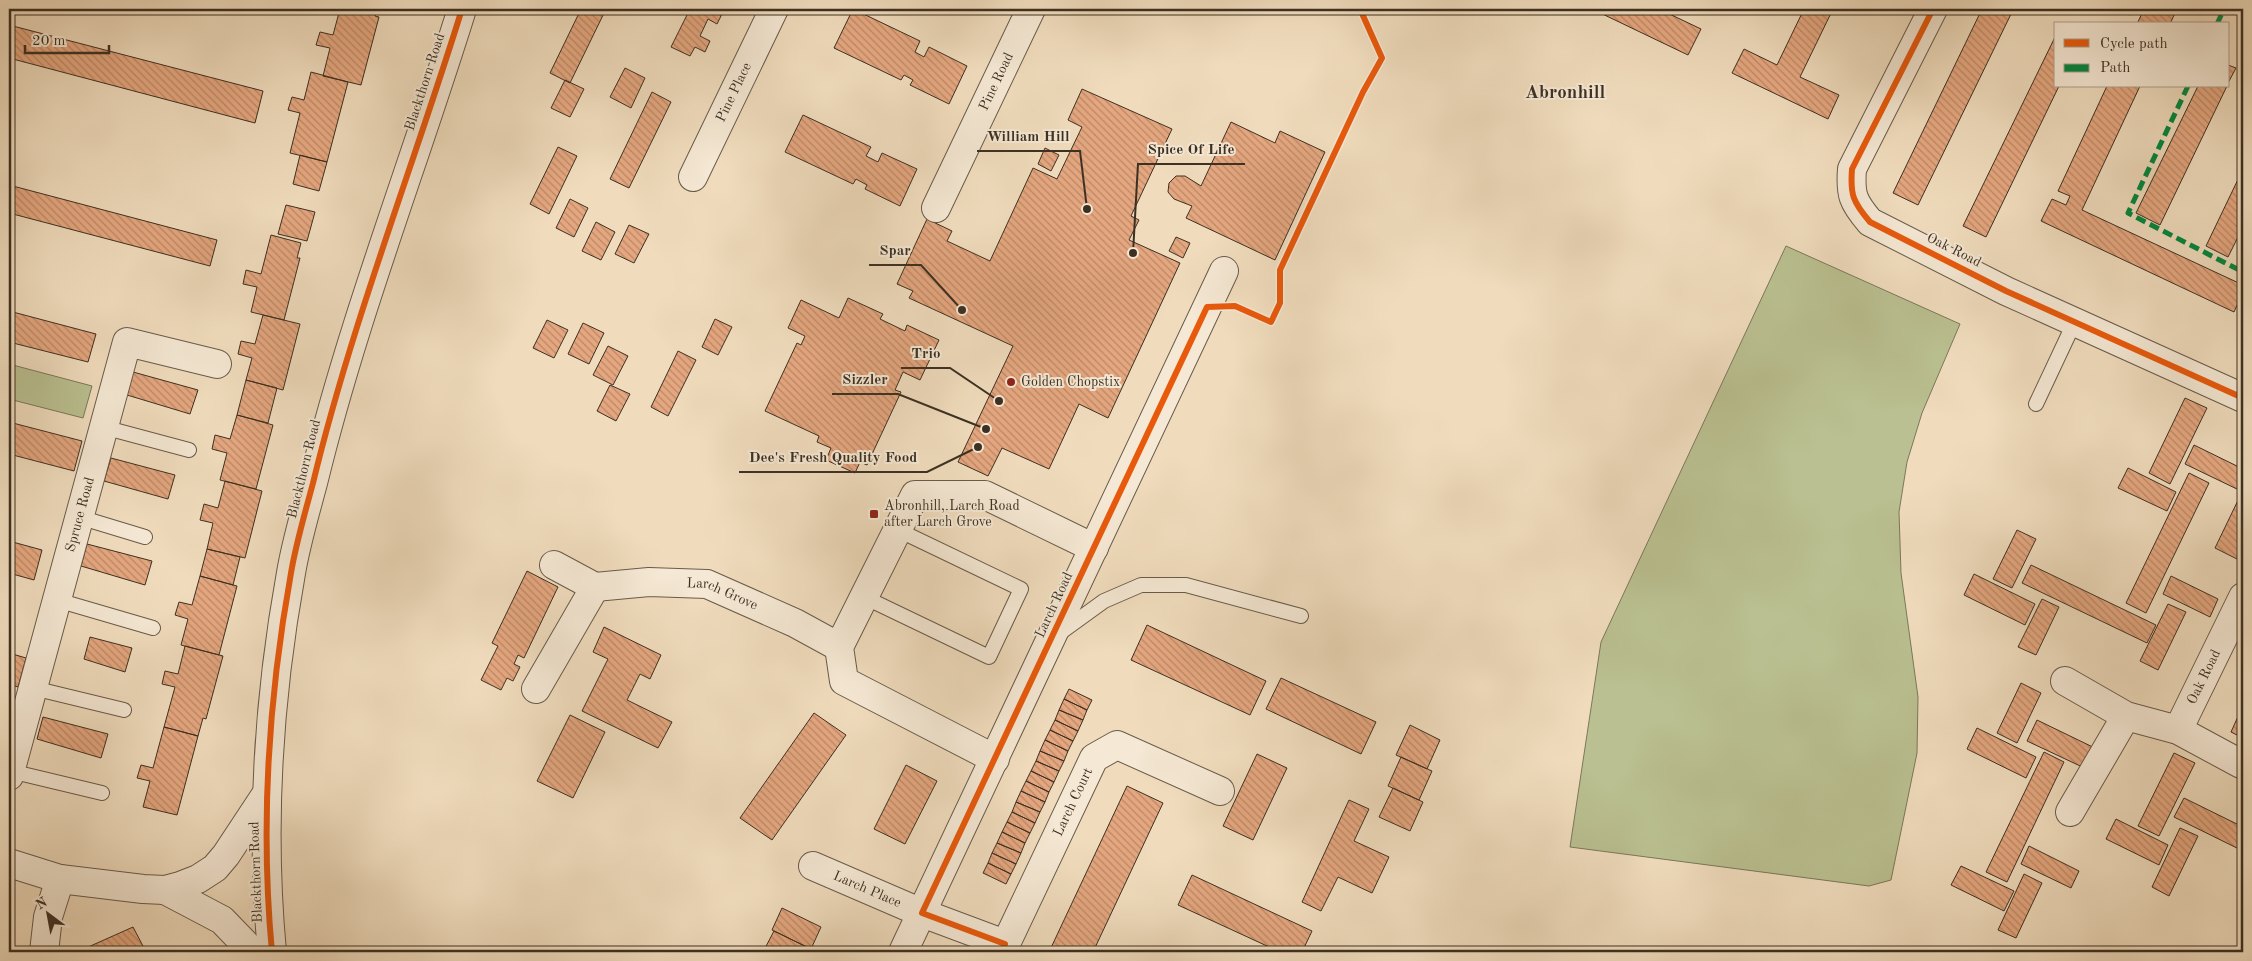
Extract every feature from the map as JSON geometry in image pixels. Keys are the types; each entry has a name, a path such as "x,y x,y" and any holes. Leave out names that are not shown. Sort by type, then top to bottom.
{"street":[{"name":"Blackthorn Road","path":"272,952 265,796 271,707 291,572 323,440 378,260 462,9"},
{"name":"Pine Place","path":"693,177 774,9"},
{"name":"Pine Road","path":"936,208 1031,9"},
{"name":"Oak Road","path":"1933,9 1852,169 1851,189 1856,205 1870,222 2006,291 2242,392"},
{"name":"Larch Road","path":"903,952 1224,271"},
{"name":"Spruce Road","path":"9,774 127,342 217,364"},
{"path":"994,759 844,681 840,647 915,495 986,495 1094,548"},
{"path":"536,689 595,586 554,565"},
{"name":"Larch Grove","path":"595,586 649,582 707,584 795,623 840,647"},
{"name":"Oak Road","path":"2178,730 2243,597"},
{"path":"2065,681 2126,716 2178,730 2241,764"},
{"path":"2070,812 2126,716"},
{"name":"Larch Court","path":"922,913 1004,948 1094,758 1117,745 1220,791"},
{"path":"9,863 60,879 166,890 198,879 215,868 239,838 265,796"},
{"name":"Larch Place","path":"813,866 922,913"},
{"path":"44,952 48,917 60,879"},
{"path":"166,890 222,920 253,952"}],"lane":[{"path":"2036,404 2075,321"},
{"path":"103,427 189,450"},
{"path":"79,517 145,536"},
{"path":"864,597 989,657 1022,589 898,530"},
{"path":"1052,639 1104,601 1141,585 1186,585 1301,616"},
{"path":"57,600 153,628"},
{"path":"33,688 124,710"},
{"path":"9,774 102,793"}],"green space":[{"path":"1786,246 1960,324 1922,413 1907,462 1899,512 1901,573 1918,697 1917,753 1891,880 1869,886 1570,847 1601,642"},
{"path":"9,364 92,386 83,418 9,399"}],"building":[{"path":"340,9 377,9 375,16 379,17 361,85 323,76 330,48 316,45 320,32 333,35"},
{"path":"581,9 606,9 570,83 550,73"},
{"path":"690,9 717,9 723,12 717,24 708,19 700,36 710,41 705,52 695,47 690,56 671,47"},
{"path":"853,9 920,41 915,52 924,57 929,47 967,66 949,104 910,85 913,80 904,75 901,80 834,48"},
{"path":"1592,9 1659,9 1701,29 1688,55"},
{"path":"1804,9 1833,9 1800,77 1839,95 1828,119 1732,73 1744,49 1777,65"},
{"path":"1982,9 2001,9 2011,14 1918,205 1893,193"},
{"path":"2117,9 2133,9 2130,15"},
{"path":"2144,9 2166,9 2175,13 2171,22 2138,22"},
{"path":"9,25 263,91 255,123 9,58"},
{"path":"2054,39 2054,88 2058,88 1986,237 1963,226"},
{"path":"2230,66 2236,68 2230,79"},
{"path":"625,68 645,78 631,108 610,97"},
{"path":"311,72 348,82 327,162 290,153 300,113 288,110 292,97 304,100"},
{"path":"565,80 584,89 570,117 551,108"},
{"path":"2106,88 2139,88 2082,210 2243,285 2243,292 2234,312 2041,221 2052,199 2066,205 2070,196 2058,191"},
{"path":"2197,88 2226,88 2160,225 2136,213"},
{"path":"1082,89 1172,129 1131,216 1139,220 1129,240 1180,263 1108,418 1079,404 1049,469 1002,448 988,476 958,462 1013,346 909,298 913,291 897,284 927,219 952,231 947,241 990,261 1033,168 1057,179 1082,127 1068,120"},
{"path":"652,92 671,102 629,188 610,179"},
{"path":"803,115 871,147 866,156 878,162 882,153 917,169 900,206 865,189 867,185 856,179 853,184 785,152"},
{"path":"1231,122 1275,143 1280,131 1325,152 1275,260 1186,218 1192,206 1174,199 1168,192 1169,183 1176,176 1185,176 1201,186"},
{"path":"558,147 577,156 549,214 530,204"},
{"path":"1045,148 1059,155 1051,171 1038,164"},
{"path":"300,155 327,162 319,191 293,184"},
{"path":"2243,169 2243,227 2228,257 2206,246"},
{"path":"9,185 217,240 210,266 9,213"},
{"path":"570,199 588,208 574,237 556,228"},
{"path":"286,205 315,212 307,241 278,234"},
{"path":"596,222 615,232 601,260 582,251"},
{"path":"629,225 649,234 634,263 615,254"},
{"path":"271,235 301,243 297,258 300,258 284,320 251,312 257,287 243,284 246,270 261,274"},
{"path":"1176,237 1190,243 1183,258 1169,251"},
{"path":"848,298 883,314 880,319 905,331 907,325 939,340 920,380 903,372 895,390 901,392 867,465 860,462 855,473 826,460 831,448 817,442 819,436 765,411 797,343 801,345 805,336 788,328 801,300 839,318"},
{"path":"9,311 96,334 88,362 9,342"},
{"path":"263,315 300,324 283,390 246,380 252,358 238,354 241,341 255,344"},
{"path":"715,319 732,327 718,355 702,347"},
{"path":"547,320 568,330 554,358 533,348"},
{"path":"583,323 604,333 589,364 568,354"},
{"path":"608,346 628,356 613,385 593,375"},
{"path":"678,351 696,360 668,416 651,407"},
{"path":"133,372 198,390 190,414 127,395"},
{"path":"246,380 277,388 268,423 237,415"},
{"path":"610,385 630,394 616,421 597,411"},
{"path":"2185,398 2207,408 2170,484 2149,473"},
{"path":"237,415 273,425 256,489 220,480 227,453 212,449 215,435 230,439"},
{"path":"9,422 82,441 74,471 9,454"},
{"path":"2194,445 2243,469 2243,481 2239,490 2185,464"},
{"path":"111,458 175,475 168,499 104,481"},
{"path":"2128,468 2176,492 2167,511 2118,488"},
{"path":"2189,473 2209,483 2146,613 2126,603"},
{"path":"225,481 262,491 245,558 207,549 213,523 200,520 204,504 218,508"},
{"path":"2243,490 2243,546 2237,559 2215,548"},
{"path":"2017,530 2036,539 2012,588 1993,579"},
{"path":"9,541 42,550 34,580 9,573"},
{"path":"87,544 152,561 145,585 81,566"},
{"path":"207,549 240,557 233,585 200,576"},
{"path":"2031,565 2156,625 2147,643 2022,583"},
{"path":"527,571 558,587 524,658 518,655 514,664 520,667 513,681 507,678 501,690 481,680 498,646 492,643"},
{"path":"1974,574 2035,604 2025,625 1964,595"},
{"path":"200,576 237,586 219,655 181,645 188,619 175,615 179,602 192,605"},
{"path":"2171,576 2218,599 2210,617 2163,594"},
{"path":"2042,599 2059,607 2036,655 2018,647"},
{"path":"2168,604 2186,612 2158,670 2140,661"},
{"path":"1147,625 1266,681 1250,715 1131,660"},
{"path":"604,627 661,655 650,679 640,674 627,700 672,722 658,748 582,711 608,659 593,652"},
{"path":"90,637 132,648 125,672 84,659"},
{"path":"185,646 223,656 206,719 203,718 198,736 164,727 175,687 162,684 165,671 178,674"},
{"path":"9,653 26,658 18,687 9,684"},
{"path":"1281,678 1376,722 1361,754 1266,709"},
{"path":"2021,683 2041,693 2017,743 1997,733"},
{"path":"1069,689 1092,700 1087,710 1064,699"},
{"path":"1064,699 1087,710 1083,720 1059,710"},
{"path":"1059,710 1083,720 1078,731 1055,720"},
{"path":"2240,712 2243,713 2243,738 2231,732"},
{"path":"814,713 846,735 772,840 740,818"},
{"path":"570,715 605,732 573,798 537,781"},
{"path":"43,717 108,734 101,758 37,739"},
{"path":"1055,720 1078,731 1073,741 1050,730"},
{"path":"2037,720 2103,752 2093,772 2027,741"},
{"path":"1410,725 1440,740 1427,769 1396,755"},
{"path":"164,727 198,736 177,815 143,807 150,781 137,778 141,765 153,768"},
{"path":"1977,728 2036,757 2026,778 1967,749"},
{"path":"1050,730 1073,741 1068,751 1045,740"},
{"path":"1045,740 1068,751 1064,761 1040,751"},
{"path":"1040,751 1064,761 1059,771 1036,761"},
{"path":"2044,752 2064,762 2007,882 1986,872"},
{"path":"2174,753 2195,763 2159,836 2138,826"},
{"path":"1257,754 1287,768 1253,840 1223,826"},
{"path":"1401,757 1432,771 1419,800 1388,786"},
{"path":"1036,761 1059,771 1054,782 1031,771"},
{"path":"906,765 937,781 905,844 874,829"},
{"path":"1031,771 1054,782 1049,792 1026,781"},
{"path":"1026,781 1049,792 1045,802 1021,791"},
{"path":"1127,786 1163,803 1093,952 1049,952"},
{"path":"1393,788 1423,802 1410,831 1379,817"},
{"path":"1021,791 1045,802 1040,812 1016,802"},
{"path":"2184,798 2243,827 2243,851 2174,817"},
{"path":"1349,800 1369,809 1354,841 1389,857 1372,893 1338,877 1321,911 1302,902"},
{"path":"1016,802 1040,812 1035,823 1012,812"},
{"path":"1012,812 1035,823 1030,833 1007,822"},
{"path":"2116,819 2168,845 2159,865 2106,839"},
{"path":"1007,822 1030,833 1025,843 1002,832"},
{"path":"2180,828 2198,836 2169,896 2152,887"},
{"path":"1002,832 1025,843 1021,853 997,843"},
{"path":"997,843 1021,853 1016,864 992,853"},
{"path":"2029,846 2079,871 2071,888 2021,864"},
{"path":"992,853 1016,864 1011,874 988,863"},
{"path":"988,863 1011,874 1006,884 983,873"},
{"path":"1961,866 2014,891 2004,911 1951,885"},
{"path":"2024,874 2042,883 2016,938 1998,930"},
{"path":"1192,875 1312,931 1302,952 1280,952 1178,905"},
{"path":"782,908 821,927 811,949 772,930"},
{"path":"133,927 144,948 135,952 77,952"},
{"path":"774,931 811,949 809,952 763,952"}],"marked path":[{"path":"2218,22 2224,9"},
{"path":"2187,88 2128,213 2243,272"}],"cycle path":[{"path":"272,952 267,857 268,762 277,668 293,562 329,423 364,304 462,9"},
{"path":"1002,952 1005,944 922,913 1207,307 1235,306 1271,322 1280,303 1280,270 1363,92 1382,58 1360,9"},
{"path":"1933,9 1852,169 1852,192 1856,203 1864,215 1870,222 2006,291 2243,398"}],"place":[{"name":"William Hill","path":"1087,209"},
{"name":"Spice Of Life","path":"1133,253"},
{"name":"Spar","path":"962,310"},
{"name":"Golden Chopstix","path":"1011,382"},
{"name":"Trio","path":"999,401"},
{"name":"Sizzler","path":"986,429"},
{"name":"Dee's Fresh Quality Food","path":"978,447"},
{"name":"Abronhill, Larch Road after Larch Grove","path":"874,514"}],"district":[{"name":"Abronhill","path":"1565,93"}]}
